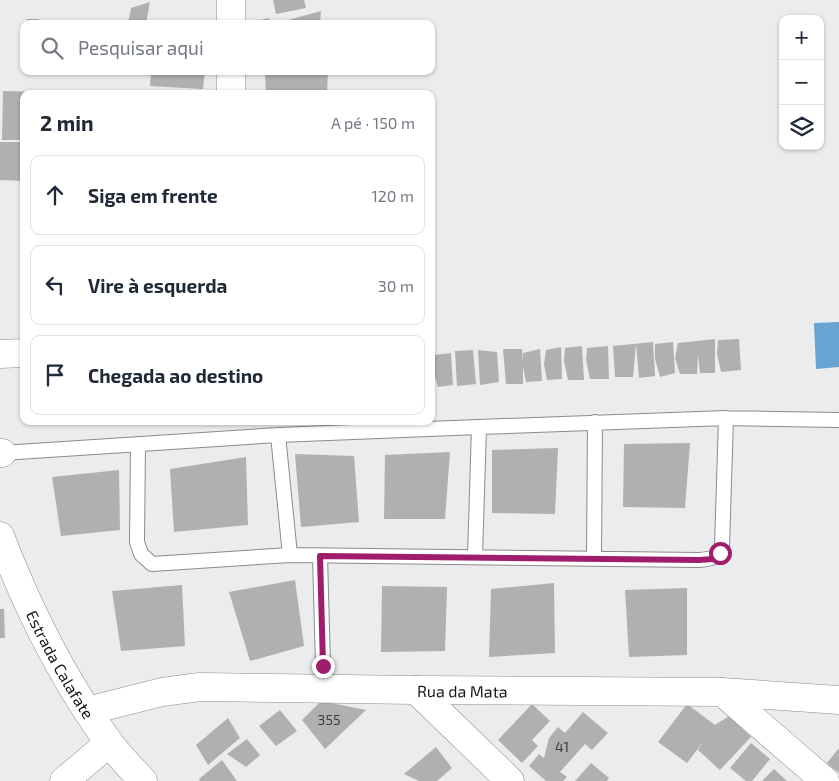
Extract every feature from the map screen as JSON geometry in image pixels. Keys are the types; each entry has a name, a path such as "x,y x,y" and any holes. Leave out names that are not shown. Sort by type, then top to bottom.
{"street":[{"path":"231,0 231,20"},
{"path":"231,75 231,90"},
{"path":"0,354 20,353"},
{"name":"Estrada Calafate","path":"0,536 19,587 48,647 109,743 143,781"},
{"name":"Rua da Mata","path":"87,711 162,692 200,687 722,692 839,700"},
{"path":"416,690 510,781"},
{"path":"722,692 825,781"},
{"path":"64,781 109,743"}],"lane":[{"path":"138,444 137,542 141,554 152,564 290,555 699,560 713,559 720,553 722,546 726,418"},
{"path":"1,453 278,435 595,422 726,418 839,420"},
{"path":"594,558 595,422"},
{"path":"475,557 479,427"},
{"path":"278,435 290,555"},
{"path":"320,556 323,666"}],"water":[{"path":"839,322 839,367 816,369 814,323"}],"building":[{"path":"273,0 304,0 306,8 276,14"},
{"path":"150,2 147,20 129,20 131,8"},
{"path":"321,11 320,20 288,20"},
{"path":"151,75 205,75 203,89 150,86"},
{"path":"265,75 328,75 327,90 266,90"},
{"path":"3,91 20,91 20,140 2,140"},
{"path":"0,142 20,142 20,181 0,180"},
{"path":"715,339 715,373 700,373 698,354 697,374 680,374 675,358 678,343"},
{"path":"739,339 741,370 721,372 717,354 718,340"},
{"path":"653,342 655,376 639,378 636,344 633,377 615,377 613,346"},
{"path":"673,342 675,373 660,377 655,359 655,344"},
{"path":"582,346 584,380 568,380 564,361 565,348"},
{"path":"608,346 609,379 590,379 586,360 587,348"},
{"path":"561,347 562,379 547,380 544,364 546,350"},
{"path":"503,349 522,349 523,362 523,353 540,349 542,381 526,382 523,366 523,384 506,384"},
{"path":"473,350 476,384 457,386 455,351"},
{"path":"478,350 497,352 499,382 480,385"},
{"path":"451,353 453,385 438,387 435,377 435,355"},
{"path":"690,443 685,508 623,507 624,444"},
{"path":"558,448 555,514 492,513 492,450"},
{"path":"450,452 445,519 384,519 385,455"},
{"path":"295,454 354,456 359,522 301,527"},
{"path":"246,457 248,525 174,532 170,469"},
{"path":"119,470 120,530 61,536 52,477"},
{"path":"295,580 304,646 250,661 229,592"},
{"path":"554,583 555,653 489,657 491,589"},
{"path":"182,585 185,646 121,651 112,591"},
{"path":"382,586 447,587 445,651 381,652"},
{"path":"687,588 687,655 629,657 625,590"},
{"path":"0,609 4,609 5,638 0,638"},
{"path":"321,701 366,710 325,749 302,720"},
{"path":"532,704 550,721 532,740 538,746 522,763 498,740"},
{"path":"687,704 715,725 729,716 751,737 720,770 698,750 703,742 687,763 658,742"},
{"path":"280,710 297,731 276,746 259,726"},
{"path":"583,712 608,733 592,750 585,744 560,772 567,777 563,781 546,781 529,766 539,754 544,758 549,738 558,727 565,733"},
{"path":"228,718 240,738 208,765 196,745"},
{"path":"247,739 260,755 246,767 227,754"},
{"path":"751,743 770,759 752,781 746,781 730,768"},
{"path":"436,747 452,768 437,781 419,781 404,774"},
{"path":"839,748 839,773 827,763"},
{"path":"222,760 237,781 200,781 199,779"},
{"path":"591,763 609,778 607,781 575,781"},
{"path":"774,769 787,781 762,781"}],"route":[{"path":"323,666 320,556 699,560 713,559 720,553"}]}
